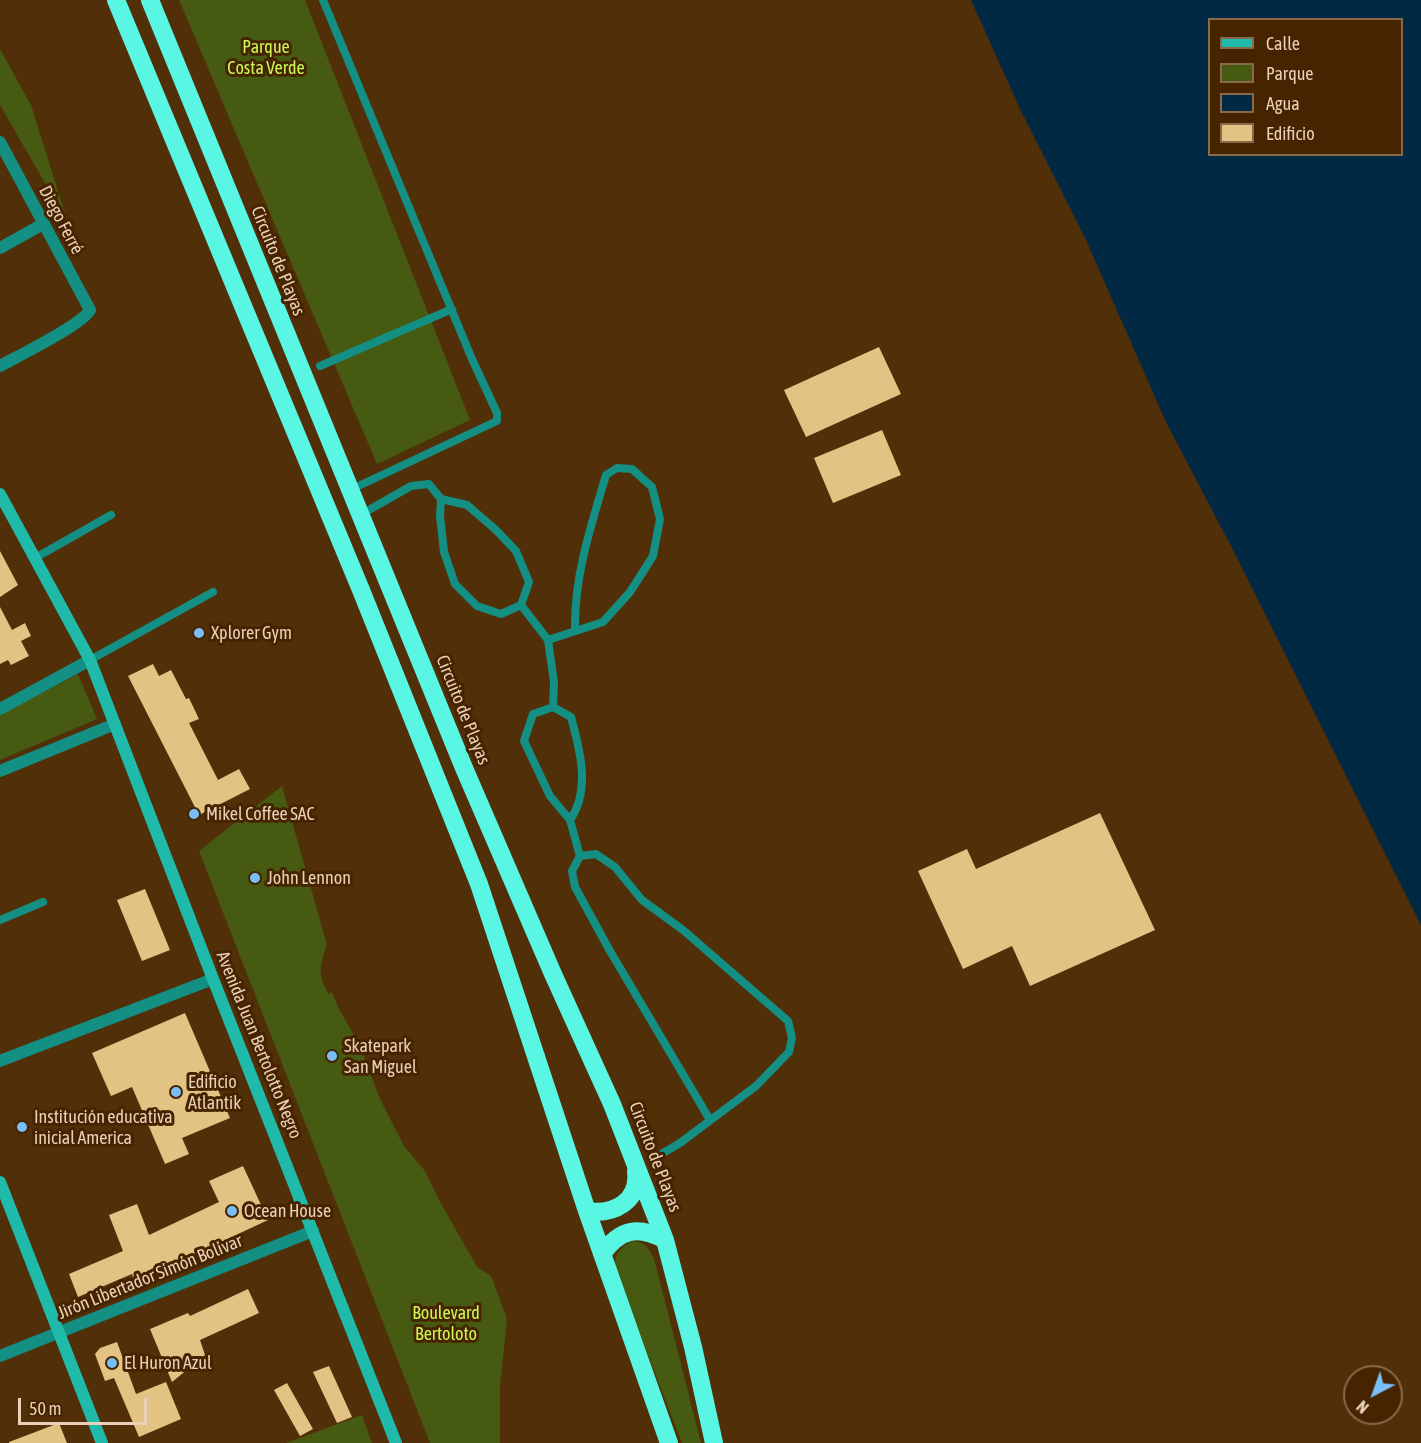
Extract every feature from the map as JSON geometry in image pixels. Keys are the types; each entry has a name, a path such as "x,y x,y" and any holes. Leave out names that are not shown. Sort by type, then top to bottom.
{"highway":[{"path":"116,0 361,590 479,884 587,1211 669,1443"},
{"name":"Circuito de Playas","path":"150,0 464,768 612,1104 665,1240 693,1347 714,1443"},
{"path":"587,1211 600,1213 614,1210 625,1203 633,1191 637,1178 634,1164"},
{"path":"602,1254 610,1242 623,1234 637,1230 652,1233 665,1240"}],"main road":[{"name":"Avenida Juan Bertolotto Negro","path":"0,494 90,660 396,1443"},
{"path":"0,1182 102,1443"}],"street":[{"name":"Diego Ferré","path":"0,143 90,310 75,324 0,366"},
{"path":"0,248 43,224"},
{"path":"0,709 90,660"},
{"path":"0,771 116,724"},
{"path":"0,1061 213,979"},
{"name":"Jirón Libertador Simón Bolívar","path":"0,1356 313,1232"}],"lane":[{"path":"323,0 472,359 498,413 497,421 350,490"},
{"path":"320,366 452,309"},
{"path":"548,640 603,622 630,592 653,556 660,519 652,487 632,469 617,468 606,475 582,554 575,604 575,630"},
{"path":"360,514 411,486 429,484 441,499 467,505 516,551 529,582 521,605 501,614 477,606 455,584 444,552 440,516 441,499"},
{"path":"35,558 111,515"},
{"path":"90,660 213,592"},
{"path":"521,605 548,640 554,682 553,707"},
{"path":"570,820 578,809 583,779 578,743 571,717 553,707 533,714 524,741 550,796 570,820 580,856 572,871 575,887 610,951 710,1120"},
{"path":"580,856 596,854 615,867 642,900 683,930 788,1021 792,1038 789,1052 756,1086 680,1143 658,1156"},
{"path":"0,920 43,902"}],"green space":[{"name":"Parque Costa Verde","path":"179,0 305,0 470,420 377,464"},
{"path":"0,49 31,105 68,223 0,105"},
{"path":"78,674 97,719 0,760 0,715"},
{"name":"Boulevard Bertoloto","path":"282,786 327,945 321,970 325,988 329,994 332,992 359,1044 381,1101 404,1146 425,1171 477,1267 491,1276 507,1319 500,1386 500,1443 430,1443 199,851"},
{"path":"634,1241 648,1248 655,1262 701,1443 682,1443 615,1270 615,1260 619,1251"},
{"path":"362,1415 372,1443 286,1443"}],"water":[{"path":"971,0 1421,0 1421,925 1232,548 1166,422 1086,240 1021,111"}],"building":[{"path":"879,347 901,394 806,437 784,390"},
{"path":"882,430 901,475 833,503 814,458"},
{"path":"0,551 18,585 0,597"},
{"path":"0,607 12,630 25,623 31,636 21,641 29,656 11,665 8,660 0,664"},
{"path":"153,664 159,676 171,670 186,699 189,698 199,719 189,723 218,780 239,769 250,789 199,815 128,676"},
{"path":"1100,813 1155,930 1030,986 1012,946 963,969 918,871 967,849 976,869"},
{"path":"145,889 170,950 142,961 117,900"},
{"name":"Edificio Atlantik","path":"185,1013 230,1118 182,1138 189,1154 165,1164 132,1087 111,1096 92,1053"},
{"path":"243,1166 268,1220 159,1271 134,1281 132,1274 78,1297 69,1274 123,1251 109,1215 137,1204 149,1235 219,1202 209,1181"},
{"path":"248,1289 259,1313 200,1340 205,1355 172,1382 150,1329 188,1313 190,1316"},
{"path":"117,1342 136,1394 166,1382 181,1419 139,1437 114,1378 105,1381 95,1354 100,1348"},
{"path":"329,1366 352,1417 337,1423 313,1372"},
{"path":"287,1383 313,1429 300,1436 274,1390"},
{"path":"59,1423 67,1443 9,1443 9,1442"}],"place":[{"name":"Xplorer Gym","path":"199,633"},
{"name":"Mikel Coffee SAC","path":"194,814"},
{"name":"John Lennon","path":"255,878"},
{"name":"Skatepark San Miguel","path":"332,1056"},
{"name":"Edificio Atlantik","path":"176,1092"},
{"name":"Institución educativa inicial America","path":"22,1127"},
{"name":"Ocean House","path":"232,1211"},
{"name":"El Huron Azul","path":"112,1363"}]}
